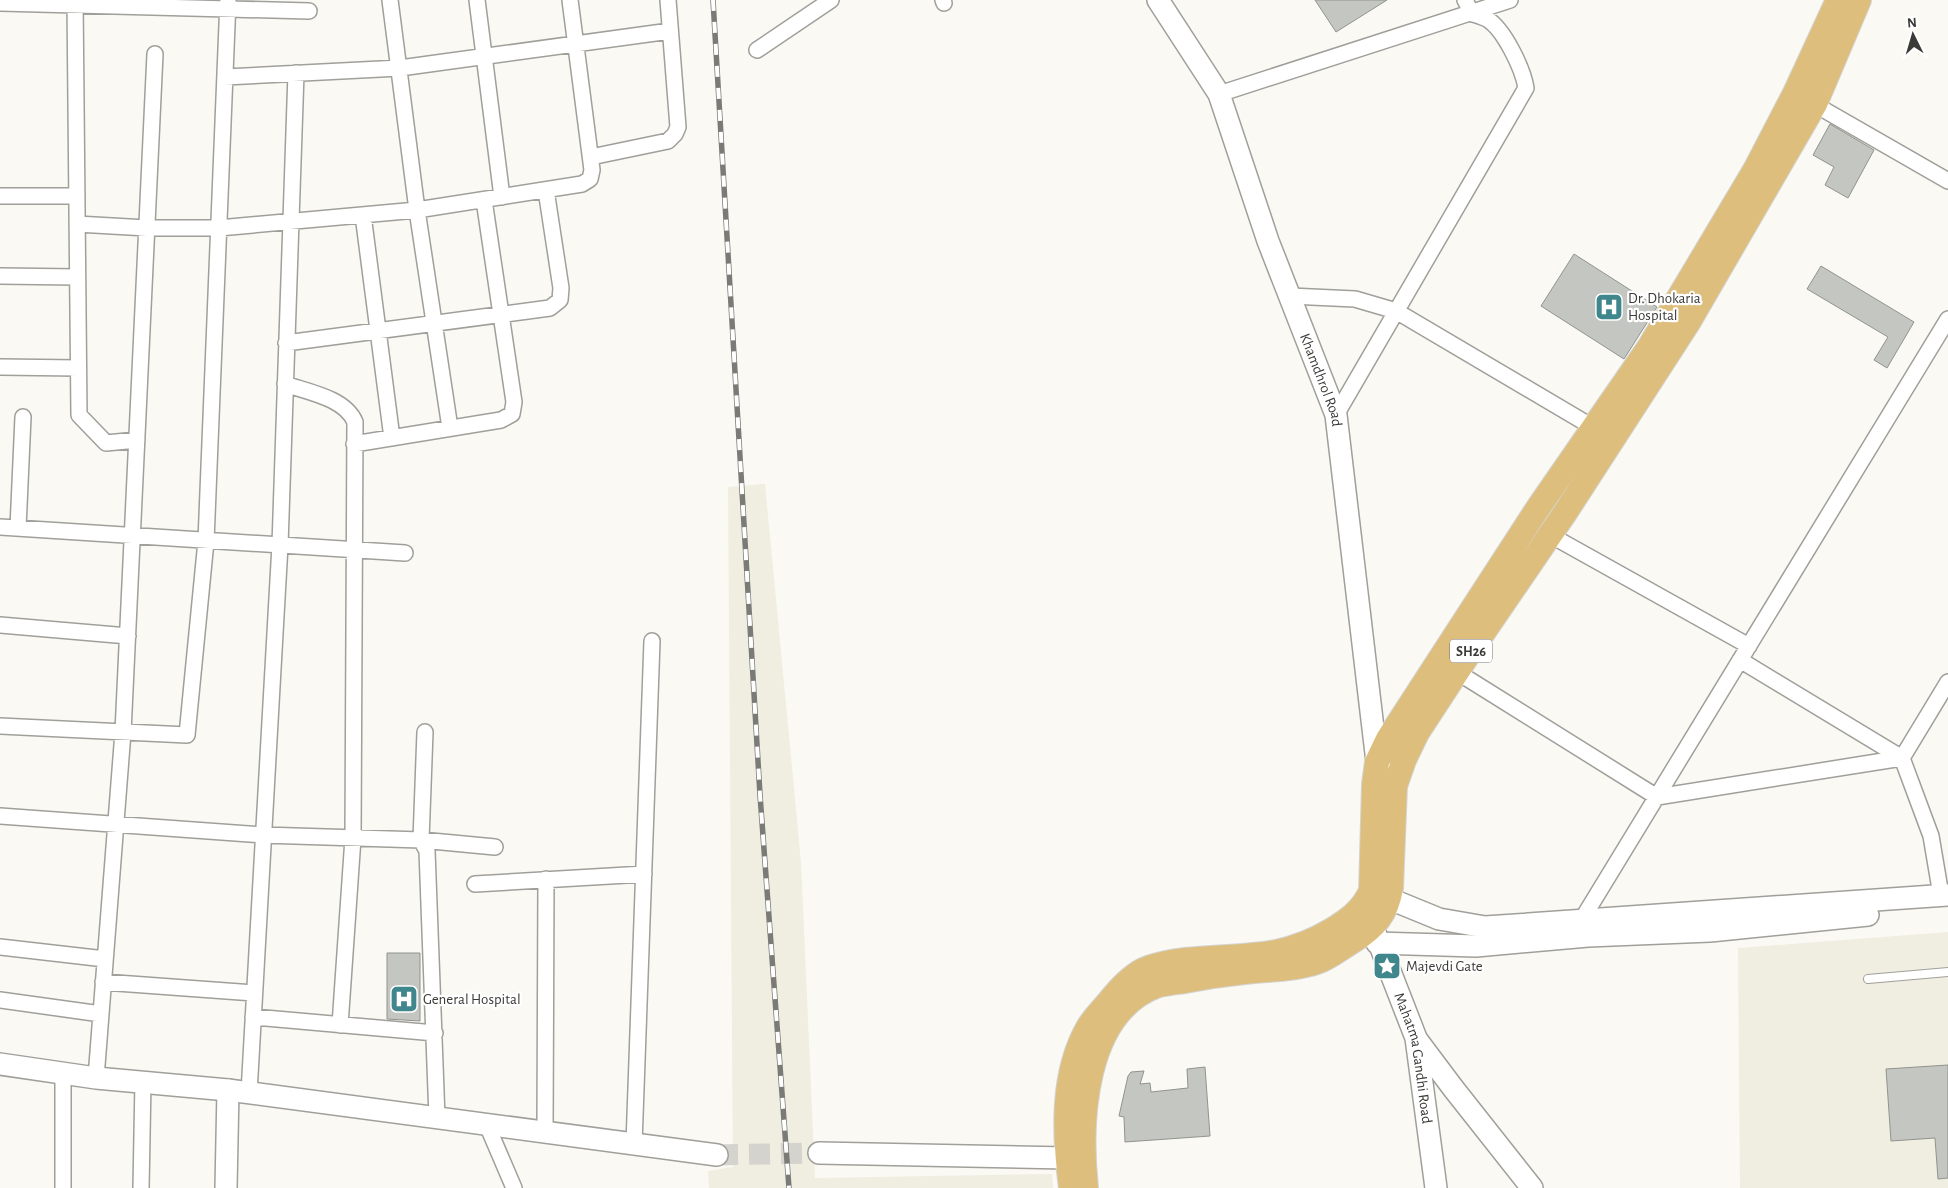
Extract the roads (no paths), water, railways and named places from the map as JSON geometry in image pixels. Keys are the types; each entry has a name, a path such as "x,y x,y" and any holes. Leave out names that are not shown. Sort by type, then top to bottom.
{"main road":[{"name":"Khamdhrol Road","path":"1158,0 1220,94 1268,241 1336,414 1377,762"},
{"name":"SH26","path":"1375,898 1395,786 1417,733 1550,535 1650,346 1755,170 1795,93 1838,0"},
{"name":"SH26","path":"1086,1188 1083,1136 1086,1094 1092,1065 1104,1037 1120,1012 1139,996 1159,985 1301,966 1318,961 1375,935 1383,915 1375,898 1374,784 1377,762 1388,739 1538,508 1603,433 1688,323 1815,104 1860,0"},
{"path":"1377,762 1395,786"},
{"path":"1071,1188 1067,1158 1069,1084 1077,1051 1090,1025 1121,987 1147,968 1182,960 1276,952 1316,939 1351,919 1375,898 1439,919 1476,927 1946,899"},
{"path":"1375,935 1476,946 1588,936 1710,931 1946,899"},
{"name":"Mahatma Gandhi Road","path":"1375,935 1416,1038 1436,1188"},
{"path":"1416,1038 1532,1188"},
{"path":"0,1064 96,1078 143,1081 238,1092 718,1155"},
{"path":"226,1188 238,1092"},
{"path":"819,1153 1067,1158"}],"street":[{"path":"390,0 417,210 450,428"},
{"path":"477,0 502,197"},
{"path":"77,224 147,228 219,228 417,210 582,184 590,179 591,158 570,0"},
{"path":"591,158 668,141 675,134 678,127 668,0"},
{"path":"757,50 831,0"},
{"path":"1220,94 1468,7 1510,0"},
{"path":"0,3 228,4 309,11"},
{"path":"75,3 79,415 106,442 137,440"},
{"path":"0,726 187,735 206,541 228,4"},
{"path":"1336,414 1526,88 1524,73 1497,28 1468,7"},
{"path":"225,77 400,68 670,31"},
{"path":"96,1078 123,732 154,54"},
{"path":"238,1092 253,1017 280,545 296,73"},
{"path":"1795,93 1948,181"},
{"path":"286,343 550,308 560,300 561,288 546,190"},
{"path":"0,196 76,196"},
{"path":"354,444 501,420 512,414 514,402 484,200"},
{"path":"363,215 392,438"},
{"path":"0,276 78,277"},
{"path":"1290,296 1355,299 1396,311 1603,433"},
{"path":"1581,921 1948,319"},
{"path":"0,367 78,368"},
{"path":"285,384 340,404 351,412 355,422 353,838 340,1025"},
{"path":"18,528 23,418"},
{"path":"0,527 406,553"},
{"path":"1550,535 1749,646"},
{"path":"0,625 128,636"},
{"path":"634,1144 652,641"},
{"path":"1740,660 1902,758 1930,836 1946,899"},
{"path":"1457,672 1657,797 1902,758 1948,682"},
{"path":"425,732 422,840 428,851 437,1118"},
{"path":"0,816 263,835 422,840 495,847"},
{"path":"475,884 644,874"},
{"path":"545,1132 546,880"},
{"path":"0,947 105,959"},
{"path":"104,982 254,993"},
{"path":"0,1000 101,1014"},
{"path":"253,1017 435,1033"},
{"path":"63,1072 64,1188"},
{"path":"141,1188 143,1081"},
{"path":"487,1125 514,1188"}],"lane":[{"path":"1868,979 1948,972"}],"tunnel":[{"path":"717,1155 819,1153"}],"railway":[{"path":"713,0 760,795 789,1188"}],"place":[{"name":"Dr. Dhokaria Hospital","path":"1609,307"},
{"name":"Majevdi Gate","path":"1387,966"},
{"name":"General Hospital","path":"404,999"}]}
